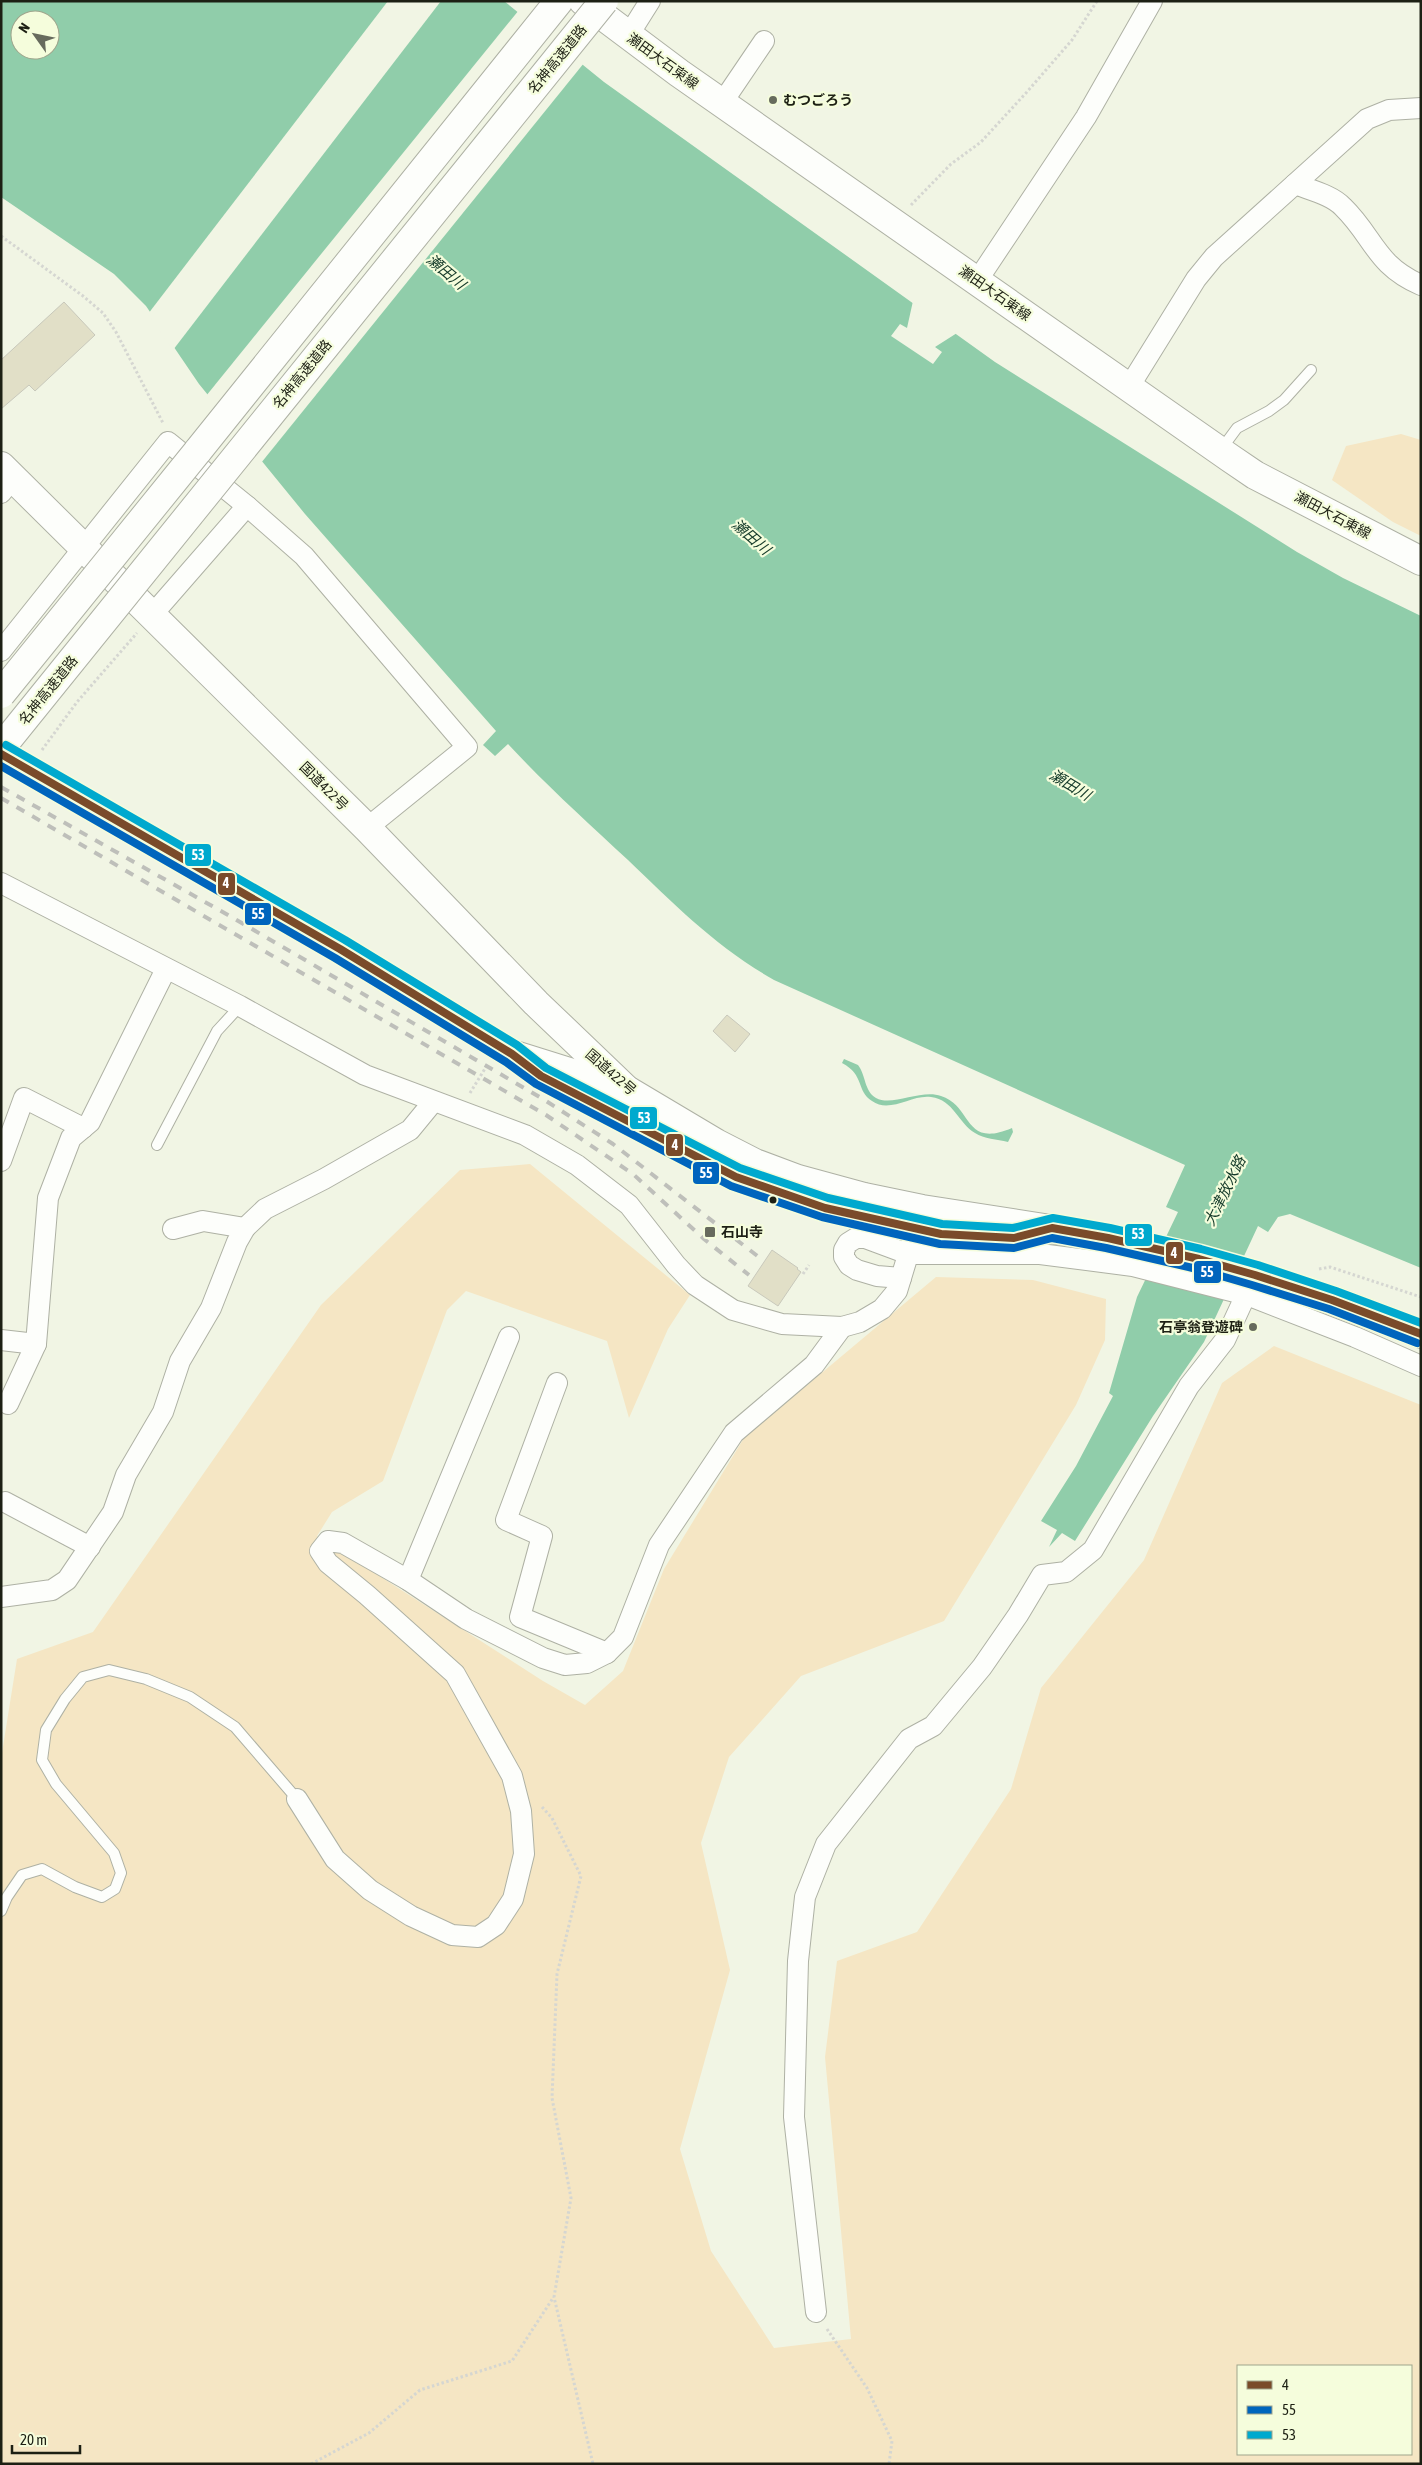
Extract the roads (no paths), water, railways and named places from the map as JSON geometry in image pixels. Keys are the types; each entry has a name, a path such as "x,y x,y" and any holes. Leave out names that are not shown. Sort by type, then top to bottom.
{"main road":[{"path":"1,694 559,1"},
{"name":"瀬田大石東線","path":"583,1 628,36 1255,475 1421,561"},
{"name":"名神高速道路","path":"1,748 604,1"},
{"name":"国道422号","path":"5,479 84,548 367,828 536,1003 627,1090 716,1143 755,1163 808,1182 864,1197 919,1219 1052,1228 1156,1249 1249,1281 1299,1289 1421,1334"},
{"path":"1,754 340,949 501,1058 627,1090"}],"street":[{"path":"628,36 650,1"},
{"path":"977,281 1086,117 1152,1"},
{"path":"722,102 764,41"},
{"path":"1129,387 1196,278 1214,258 1367,119 1389,110 1421,108"},
{"path":"1294,184 1342,205 1378,255 1394,271 1421,285"},
{"path":"1,651 168,442 247,506 304,556 466,747 367,828"},
{"path":"152,615 247,506"},
{"path":"1,883 240,1006 365,1075 525,1135 577,1165 629,1205 695,1286 733,1310 782,1324 842,1327 860,1322 882,1308 897,1291 919,1219 825,1208 736,1177 541,1076 501,1058"},
{"path":"8,1404 36,1344 48,1198 71,1138 90,1122 166,969"},
{"path":"1,1161 24,1098 83,1128"},
{"path":"1,1597 52,1590 68,1580 114,1512 126,1475 163,1412 180,1361 211,1308 236,1242 245,1228 265,1209 324,1180 410,1130 442,1105"},
{"path":"173,1229 203,1221 245,1228"},
{"path":"901,1278 877,1276 856,1270 848,1265 844,1257 844,1250 848,1243 856,1238 865,1238 908,1254 1049,1255 1249,1281 1355,1337 1421,1366"},
{"path":"816,2312 794,2117 798,1962 805,1897 826,1844 909,1739 933,1726 982,1667 1018,1615 1042,1575 1066,1572 1093,1550 1189,1386 1225,1340 1249,1281"},
{"path":"297,1799 335,1859 370,1890 410,1916 452,1935 478,1937 496,1925 513,1899 524,1854 521,1812 512,1776 455,1674 367,1595 328,1563 320,1551 328,1541 343,1543 408,1580 466,1619 543,1658 565,1665 587,1663 607,1653 623,1637 659,1545 734,1433 814,1364 842,1327"},
{"path":"408,1580 510,1337"},
{"path":"1,1340 36,1344"},
{"path":"557,1383 506,1520 542,1536 520,1617 607,1653"},
{"path":"5,1502 90,1547"}],"lane":[{"path":"1220,451 1237,428 1269,411 1284,400 1311,370"},
{"path":"157,1145 217,1031 240,1006"},
{"path":"1,1911 7,1896 22,1875 42,1869 76,1887 102,1897 115,1889 121,1873 114,1853 56,1784 42,1760 46,1730 65,1699 83,1678 108,1670 146,1679 190,1697 236,1727 297,1799"}],"water":[{"path":"1,1 504,1 604,82 995,362 1297,552 1343,578 1421,616 1421,1268 1290,1214 1278,1217 1268,1232 1258,1226 1204,1342 1153,1416 1075,1541 1062,1533 1049,1547 1057,1530 1041,1521 1076,1466 1113,1396 1109,1393 1137,1297 1178,1212 1166,1207 1185,1165 774,980 733,954 680,909 567,803 508,744 495,756 483,745 496,731 305,514 199,384 146,306 114,274 1,197"},
{"path":"844,1059 858,1065 869,1091 876,1098 890,1100 933,1094 951,1101 976,1130 985,1133 996,1133 1012,1128 1013,1132 1008,1142 986,1138 969,1129 945,1102 931,1097 916,1098 894,1105 879,1104 872,1101 864,1093 854,1073 842,1063"}],"railway":[{"path":"1,787 228,915 543,1099 613,1144 760,1258"},
{"path":"1,798 546,1115 633,1174 704,1239 749,1275"}],"place":[{"name":"むつごろう","path":"773,100"},
{"name":"石山寺","path":"710,1232"},
{"name":"石亭翁登遊碑","path":"1253,1327"}],"water label":[{"name":"瀬田川","path":"446,272"},
{"name":"瀬田川","path":"751,537"},
{"name":"瀬田川","path":"1070,785"},
{"name":"大津放水路","path":"1225,1191"}]}
